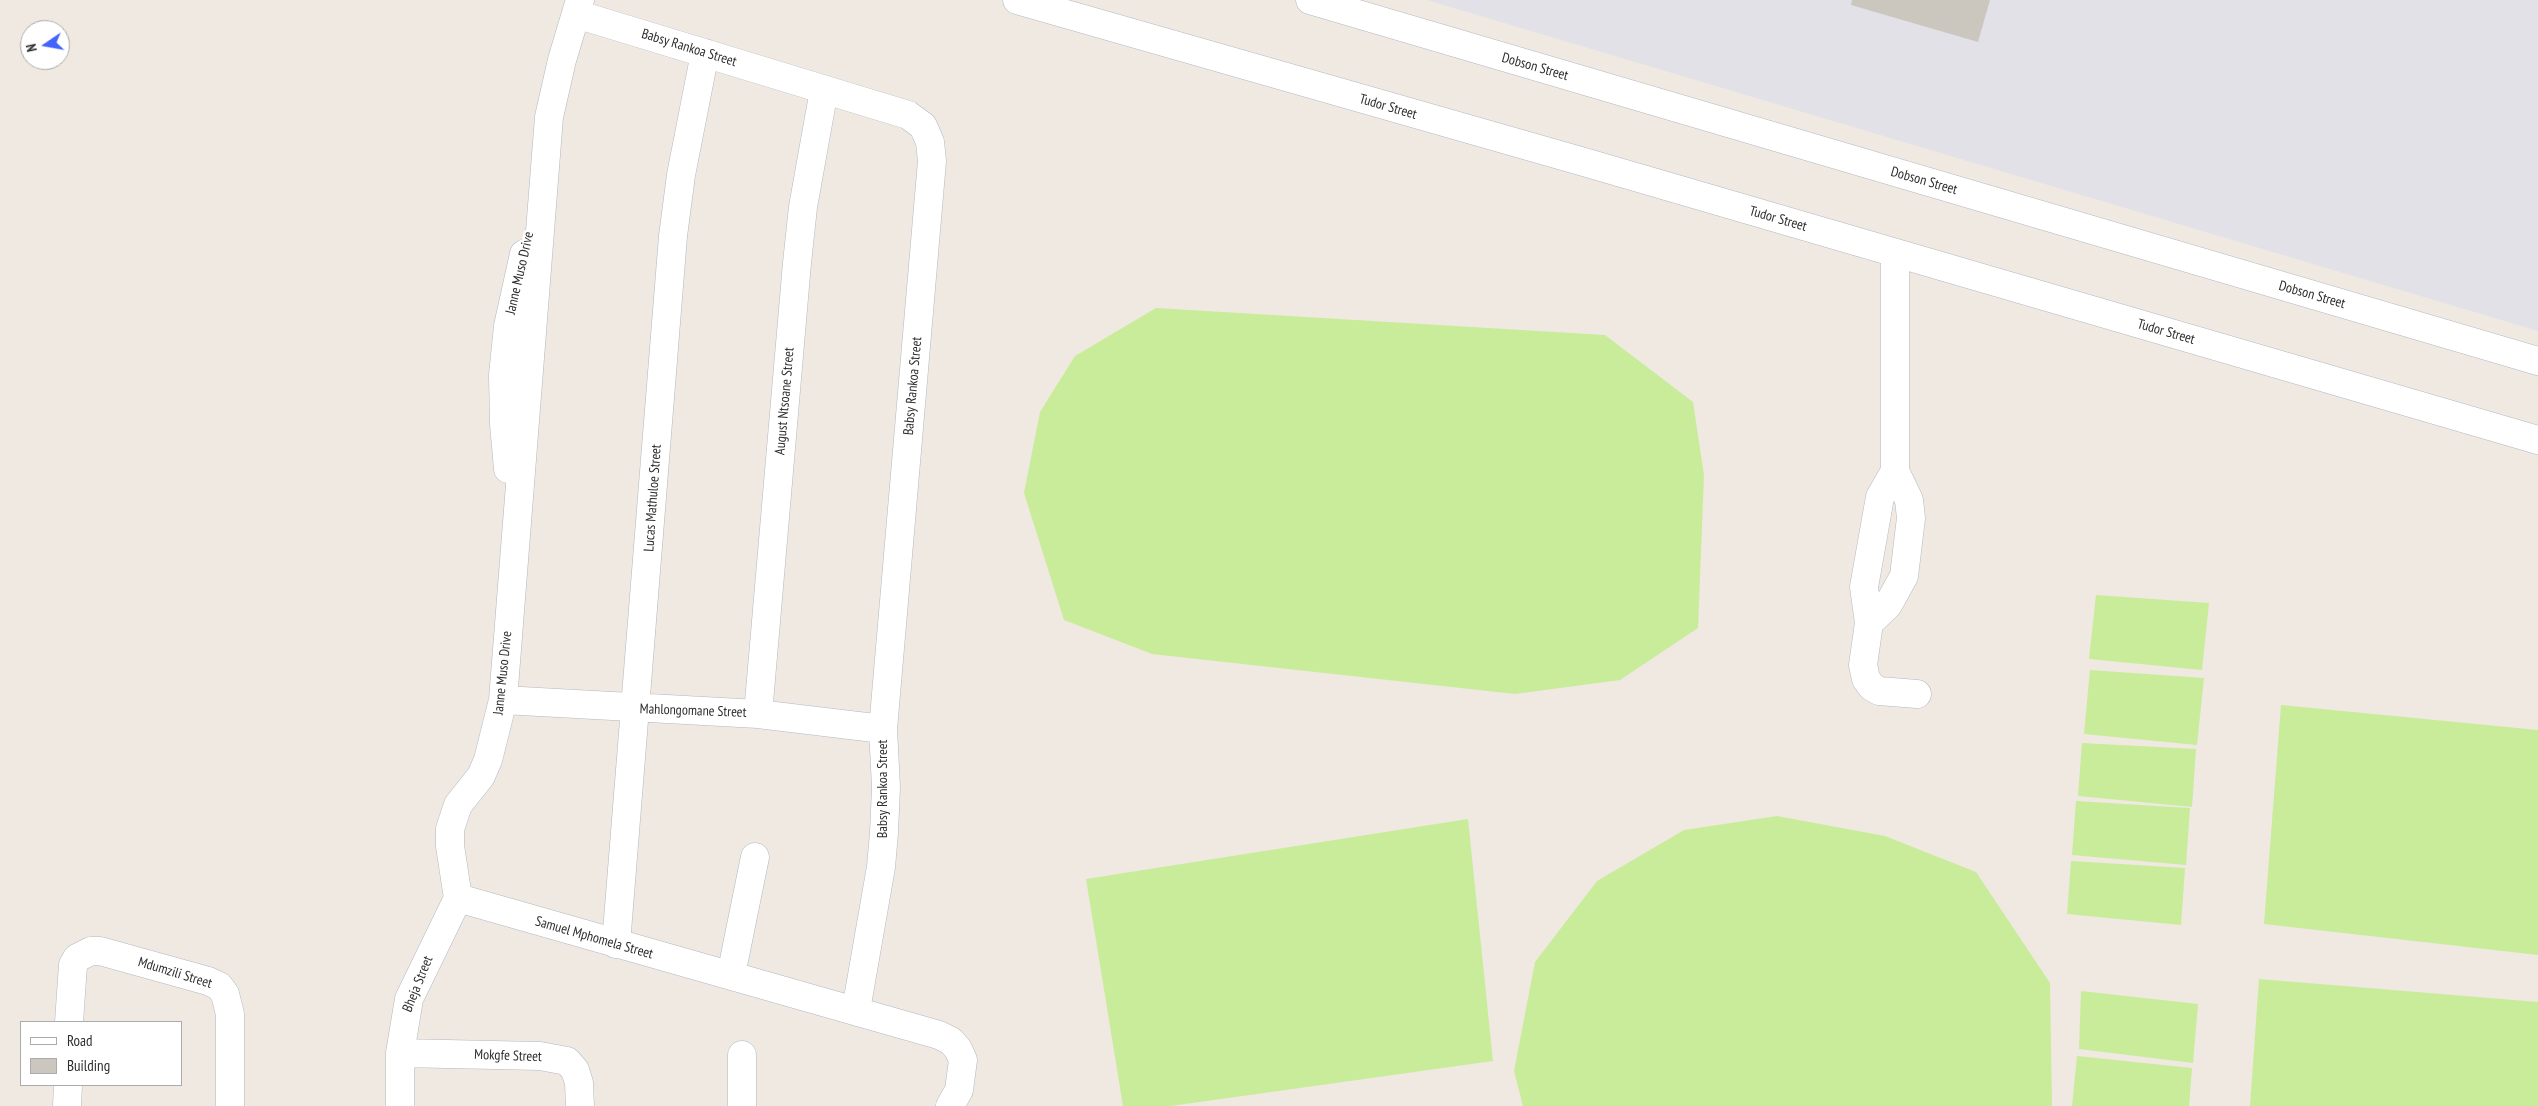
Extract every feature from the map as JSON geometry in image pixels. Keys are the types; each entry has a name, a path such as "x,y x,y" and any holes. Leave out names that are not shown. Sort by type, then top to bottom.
{"street":[{"name":"Tudor Street","path":"1017,0 2538,440"},
{"name":"Dobson Street","path":"1310,0 2538,361"},
{"name":"Babsy Rankoa Street","path":"578,7 705,53 908,115 923,126 930,142 931,171 883,729 886,786 882,850 856,1010"},
{"name":"Janne Muso Drive","path":"458,898 450,846 450,829 458,805 480,776 488,760 503,700 516,525 504,424 503,375 515,290 544,171 549,117 578,7"},
{"name":"Lucas Mathuloe Street","path":"616,944 673,236 681,175 705,53"},
{"name":"August Ntsoane Street","path":"758,714 801,226 824,90"},
{"path":"1869,623 1888,605 1904,576 1911,518 1910,500 1895,471 1895,253"},
{"path":"1895,471 1880,497 1864,587 1869,623 1863,665 1866,679 1872,688 1879,691 1918,694"},
{"name":"Mahlongomane Street","path":"503,700 636,709 758,714 883,729"},
{"path":"731,976 755,857"},
{"name":"Samuel Mphomela Street","path":"458,898 939,1035 951,1041 958,1049 963,1060 959,1090 950,1106"},
{"name":"Bheja Street","path":"400,1106 400,1053 409,999 458,898"},
{"name":"Mdumzili Street","path":"69,1021 73,964 77,958 91,951 100,951 208,981 219,986 226,994 230,1014 230,1106"},
{"name":"Mokgfe Street","path":"400,1053 540,1056 567,1061 575,1070 579,1083 580,1106"},
{"path":"742,1055 742,1106"},
{"path":"67,1106 68,1086"}],"shaded area":[{"path":"1427,0 2538,0 2538,331"}],"green space":[{"path":"1156,308 1605,335 1693,402 1704,475 1698,628 1620,680 1515,694 1152,654 1064,620 1024,493 1040,412 1075,356"},
{"path":"2096,595 2209,603 2202,670 2089,659"},
{"path":"2090,670 2204,678 2197,745 2084,734"},
{"path":"2281,705 2538,730 2538,955 2264,924"},
{"path":"2082,743 2196,749 2192,807 2078,796"},
{"path":"2076,801 2190,808 2186,865 2072,855"},
{"path":"1777,816 1885,836 1976,872 2050,983 2052,1106 1523,1106 1514,1071 1535,962 1597,881 1684,830"},
{"path":"1468,819 1493,1061 1171,1106 1123,1106 1086,879"},
{"path":"2071,861 2185,868 2181,925 2067,914"},
{"path":"2259,979 2538,1002 2538,1106 2250,1106"},
{"path":"2081,991 2198,1004 2193,1063 2079,1049"},
{"path":"2077,1056 2192,1068 2189,1106 2072,1106"}],"building":[{"path":"1852,0 1990,0 1978,42 1851,5"}]}
